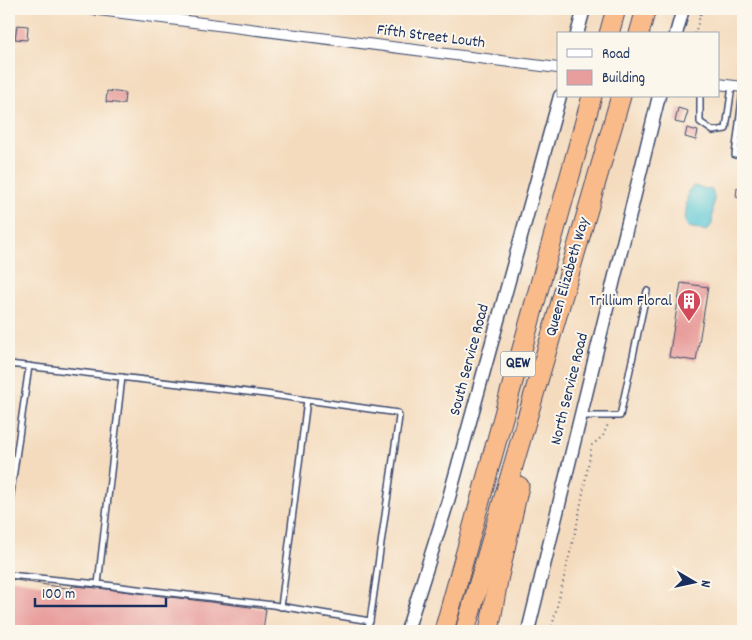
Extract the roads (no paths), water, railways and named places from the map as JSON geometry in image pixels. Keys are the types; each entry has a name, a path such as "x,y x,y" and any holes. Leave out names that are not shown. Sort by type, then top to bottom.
{"highway":[{"path":"610,32 616,9"},
{"path":"640,32 646,9"},
{"name":"Queen Elizabeth Way","path":"444,631 591,98"},
{"name":"Queen Elizabeth Way","path":"465,631 620,98"},
{"path":"489,631 498,580 557,313"}],"street":[{"name":"Fifth Street Louth","path":"91,9 557,68"},
{"path":"578,32 584,9"},
{"path":"676,32 682,9"},
{"path":"720,84 743,87"},
{"name":"South Service Road","path":"407,631 451,491 559,98"},
{"name":"North Service Road","path":"528,631 659,98"}],"lane":[{"path":"700,98 700,122 713,131 726,129 732,86"},
{"path":"735,155 743,91"},
{"path":"580,416 620,416 647,291"},
{"path":"9,364 265,394 398,413 399,418 370,621 366,631"},
{"path":"9,507 29,366"},
{"path":"98,584 122,377"},
{"path":"281,606 307,400"},
{"path":"9,575 281,606 370,621"}],"water":[{"path":"693,186 712,190 714,197 712,224 707,231 688,227 685,221 688,191"}],"place":[{"name":"Trillium Floral","path":"689,322"}]}
